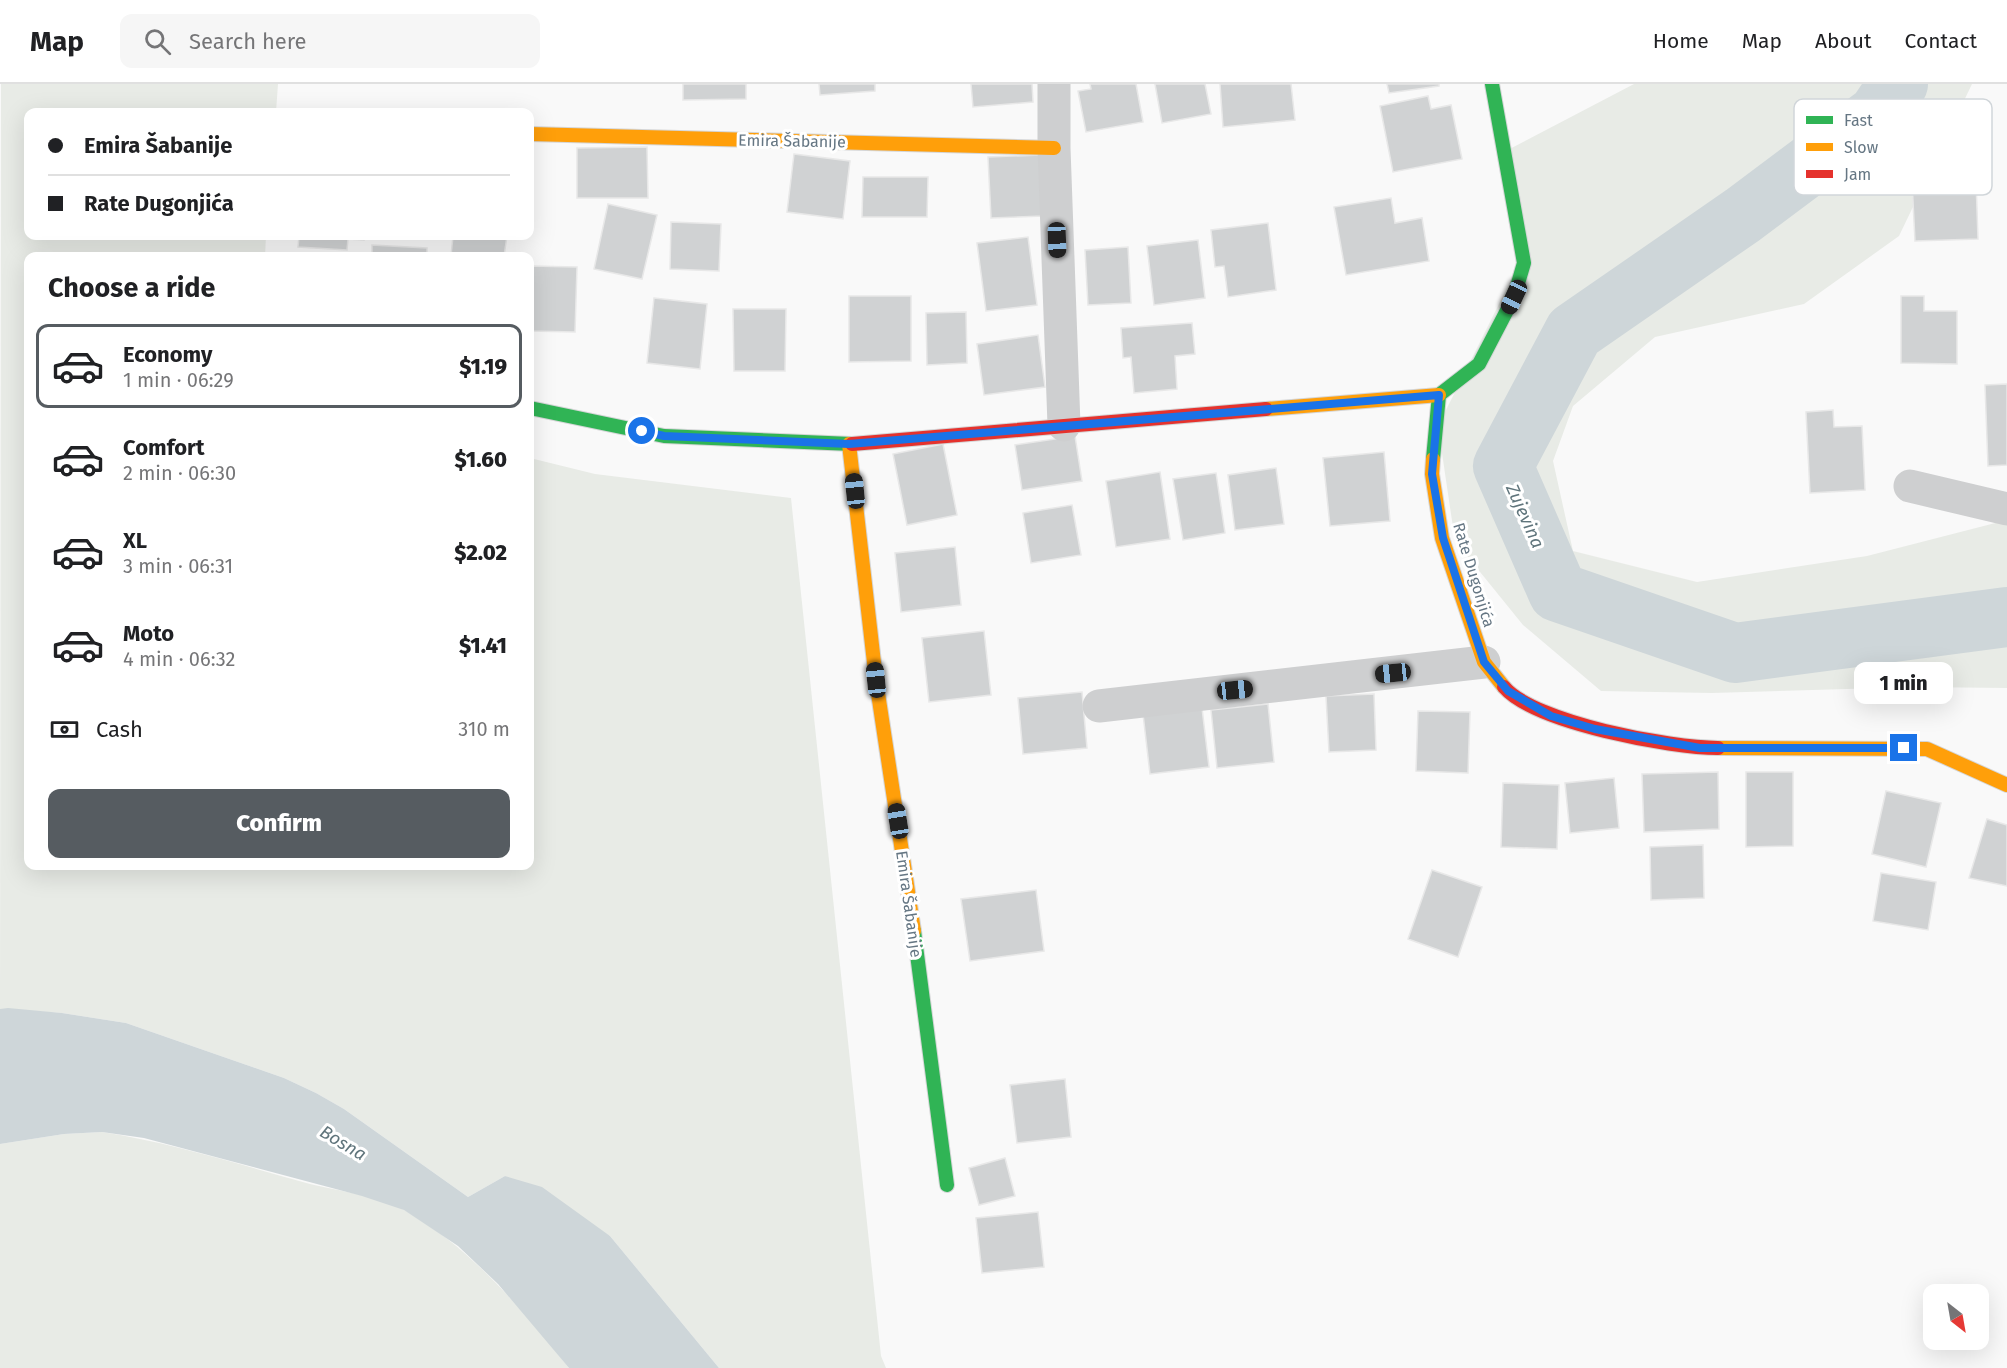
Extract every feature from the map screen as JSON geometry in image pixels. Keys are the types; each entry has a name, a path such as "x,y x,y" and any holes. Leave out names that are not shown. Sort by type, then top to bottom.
{"street":[{"path":"1054,84 1054,148 1064,425"},
{"path":"534,409 664,436 849,444 1439,395 1479,364 1514,297 1524,263 1492,84"},
{"name":"Emira Šabanije","path":"534,134 1054,148"},
{"name":"Rate Dugonjića","path":"1439,395 1432,474 1443,538 1484,662 1508,691 1551,716 1595,729 1700,748 1927,749 2007,785"},
{"name":"Emira Šabanije","path":"849,444 876,680 912,915 946,1185"},
{"path":"1910,486 2007,509"},
{"path":"1099,706 1484,662"}],"shaded area":[{"path":"1,84 278,84 276,108 24,108 24,240 266,240 265,252 24,252 24,870 534,870 534,459 595,474 791,498 881,1356 886,1368 719,1368 610,1236 505,1176 468,1197 344,1109 284,1078 126,1023 62,1013 0,1009"},
{"path":"1634,84 1972,84 1965,99 1794,99 1794,195 1919,195 1899,236 1804,304 1655,337 1573,406 1553,461 1573,551 1697,582 1867,556 2007,520 2007,688 1916,687 1712,693 1601,691 1523,625 1455,541 1438,426 1519,264 1500,154"},
{"path":"102,1132 181,1148 310,1184 384,1201 406,1211 453,1243 495,1282 569,1368 0,1368 0,1144 64,1134"}],"water":[{"name":"Bosna","path":"0,1009 62,1013 126,1023 284,1078 344,1109 468,1197 505,1176 542,1187 610,1236 719,1368 569,1368 498,1284 458,1246 404,1210 362,1196 144,1138 102,1132 64,1134 0,1144"}],"building":[{"path":"683,84 746,84 746,99 683,100"},
{"path":"819,84 875,84 875,91 820,95"},
{"path":"971,84 1032,84 1033,102 973,107"},
{"path":"1090,84 1136,84 1143,122 1086,132 1078,91 1091,89"},
{"path":"1155,84 1205,84 1211,114 1162,123"},
{"path":"1220,84 1291,84 1295,120 1223,127"},
{"path":"1387,84 1439,84 1439,86 1389,93"},
{"path":"1428,96 1431,109 1451,105 1462,159 1393,172 1380,106"},
{"path":"647,147 648,198 577,198 577,148"},
{"path":"794,154 850,161 843,219 787,212"},
{"path":"1041,155 1044,216 991,218 988,157"},
{"path":"863,177 928,177 927,217 862,217"},
{"path":"1913,195 1977,195 1978,239 1915,241"},
{"path":"1391,198 1395,223 1422,218 1429,261 1346,275 1334,207"},
{"path":"608,204 657,215 642,279 594,269"},
{"path":"671,222 721,224 719,271 670,269"},
{"path":"1268,223 1276,290 1228,297 1224,266 1215,267 1211,230"},
{"path":"1028,237 1037,305 986,311 977,243"},
{"path":"299,240 348,240 347,250 298,247"},
{"path":"453,240 506,240 505,252 451,252"},
{"path":"1198,240 1205,298 1154,305 1147,246"},
{"path":"372,245 427,248 427,252 372,252"},
{"path":"1128,247 1131,303 1088,305 1085,250"},
{"path":"534,266 577,267 575,332 534,331"},
{"path":"849,296 911,296 911,361 849,362"},
{"path":"1901,296 1924,296 1924,311 1957,311 1957,364 1901,363"},
{"path":"654,298 707,304 700,369 647,363"},
{"path":"733,309 786,309 785,371 734,371"},
{"path":"966,312 967,363 927,365 926,313"},
{"path":"1192,323 1195,354 1175,356 1177,389 1134,393 1131,357 1123,358 1121,328"},
{"path":"1038,335 1045,387 984,395 977,344"},
{"path":"2007,384 2007,465 1988,466 1985,385"},
{"path":"1833,410 1834,427 1862,426 1865,490 1810,493 1806,412"},
{"path":"1075,436 1082,481 1022,490 1015,445"},
{"path":"943,444 957,515 907,525 893,454"},
{"path":"1384,452 1390,521 1330,526 1323,458"},
{"path":"1276,468 1284,524 1235,530 1228,475"},
{"path":"1160,472 1170,539 1116,547 1106,481"},
{"path":"1216,473 1225,533 1183,540 1173,479"},
{"path":"1072,505 1081,555 1031,563 1023,513"},
{"path":"955,547 961,605 901,612 895,553"},
{"path":"984,631 991,695 929,702 922,638"},
{"path":"1082,692 1087,748 1023,754 1018,698"},
{"path":"1374,694 1376,750 1329,752 1326,696"},
{"path":"1268,704 1274,762 1217,768 1211,710"},
{"path":"1202,708 1209,767 1150,774 1143,714"},
{"path":"1418,711 1470,712 1468,773 1416,771"},
{"path":"1718,772 1719,829 1644,832 1642,774"},
{"path":"1746,772 1793,772 1793,846 1746,847"},
{"path":"1614,778 1619,828 1570,833 1565,783"},
{"path":"1503,783 1559,785 1557,849 1501,847"},
{"path":"1886,791 1941,803 1926,867 1872,854"},
{"path":"1987,819 2007,825 2007,886 1969,878"},
{"path":"1703,845 1704,898 1651,900 1650,847"},
{"path":"1432,870 1482,887 1458,957 1408,939"},
{"path":"1881,873 1936,882 1928,930 1873,921"},
{"path":"1036,890 1044,951 970,961 961,899"},
{"path":"1065,1079 1071,1137 1017,1143 1010,1085"},
{"path":"1005,1158 1015,1196 979,1205 969,1168"},
{"path":"1038,1212 1044,1267 982,1273 976,1218"}],"waterway":[{"name":"Zujevina","path":"1888,99 1898,84"},
{"name":"Zujevina","path":"1794,177 1574,332 1503,466 1558,592 1735,653 2007,617"}],"traffic: fast":[{"path":"1433,459 1439,395 1479,364 1514,297 1524,263 1492,84"},
{"path":"534,409 664,436 852,444"},
{"path":"914,931 947,1185"}],"traffic: slow":[{"path":"534,134 1054,148"},
{"path":"1266,409 1439,395"},
{"path":"849,444 876,680 914,931"},
{"path":"1433,459 1432,474 1442,538 1484,662 1504,687"},
{"path":"1718,748 1927,749 2007,785"}],"traffic: jam":[{"path":"852,444 1266,409"},
{"path":"1504,687 1520,700 1544,712 1573,722 1669,744 1718,748"}],"route":[{"path":"642,431 664,436 849,444 1439,395 1432,474 1443,538 1484,662 1508,691 1551,716 1595,729 1700,748 1904,748"}]}
